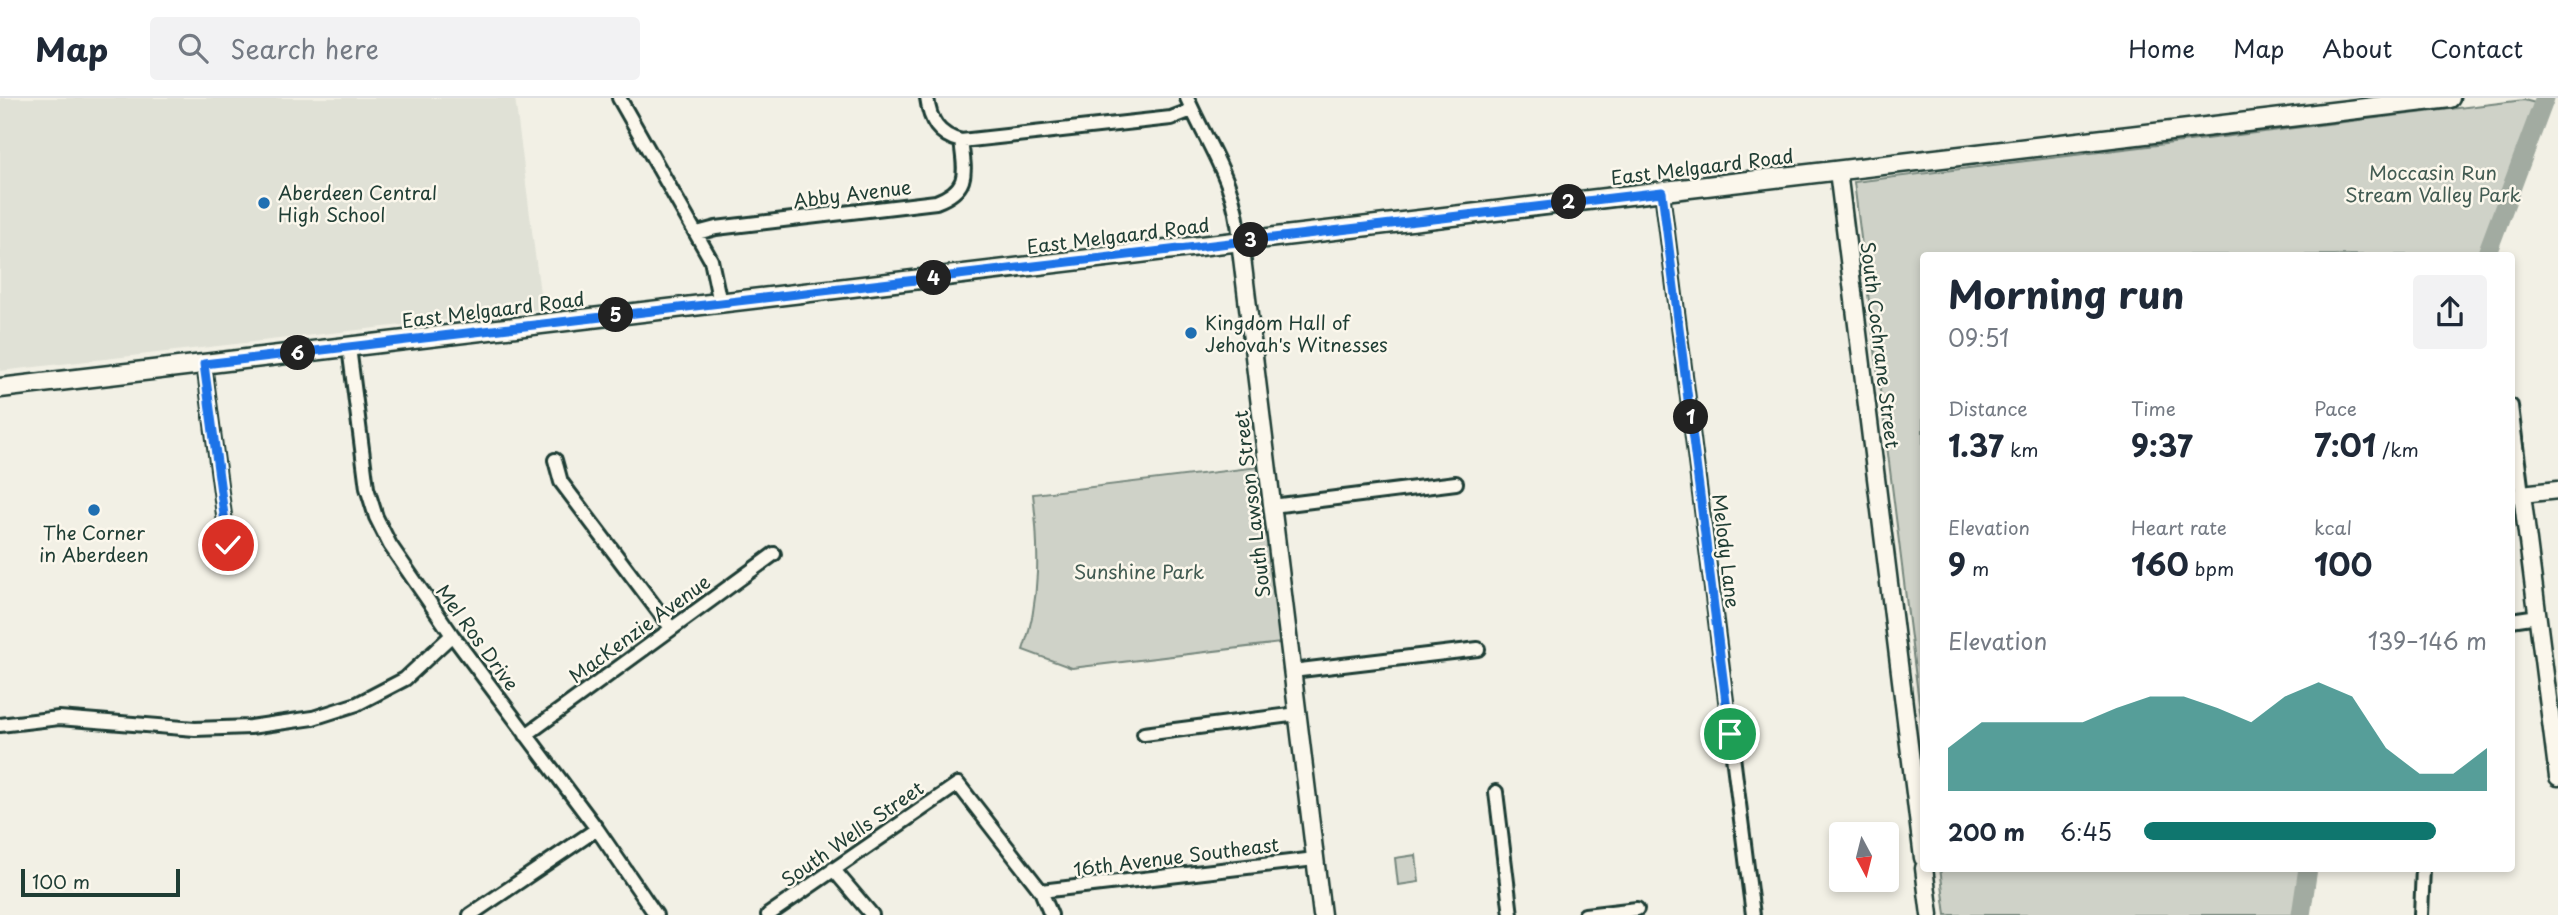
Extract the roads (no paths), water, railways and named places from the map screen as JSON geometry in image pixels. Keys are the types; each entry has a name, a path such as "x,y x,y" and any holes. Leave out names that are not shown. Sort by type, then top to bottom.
{"main road":[{"name":"East Melgaard Road","path":"0,388 2450,98"}],"street":[{"path":"620,98 711,260 720,303"},
{"path":"927,98 928,111 936,128 949,138 961,141 1171,118 1189,104"},
{"name":"South Lawson Street","path":"1189,104 1222,166 1238,214 1322,915"},
{"name":"Abby Avenue","path":"697,233 716,228 936,202 948,198 962,186 964,178 961,141"},
{"name":"South Cochrane Street","path":"1838,171 1920,834"},
{"name":"Melody Lane","path":"1662,192 1753,915"},
{"name":"Mel Ros Drive","path":"349,347 364,471 376,517 390,545 452,635 597,829 656,915"},
{"path":"204,364 228,545"},
{"path":"2515,438 2558,777"},
{"path":"555,460 561,482 671,628"},
{"path":"1272,506 1456,484"},
{"path":"2522,494 2558,490"},
{"name":"MacKenzie Avenue","path":"526,735 774,554"},
{"path":"2515,619 2538,616"},
{"path":"0,725 59,718 195,729 250,727 313,718 357,705 405,679 452,635"},
{"path":"1292,671 1478,649"},
{"path":"1144,734 1298,714"},
{"name":"South Wells Street","path":"768,915 958,784 1041,891"},
{"path":"1496,792 1511,915"},
{"path":"470,915 597,829"},
{"name":"16th Avenue Southeast","path":"1041,891 1315,859"},
{"path":"833,869 872,915"},
{"path":"1925,872 1930,915"},
{"path":"2421,915 2423,872"},
{"path":"1041,891 1051,915"},
{"path":"1585,915 1637,909"}],"waterway":[{"path":"2487,252 2545,98"},
{"path":"2301,915 2307,872"}],"place":[{"name":"Aberdeen Central High School","path":"264,203"},
{"name":"Kingdom Hall of Jehovah's Witnesses","path":"1191,333"},
{"name":"The Corner in Aberdeen","path":"94,510"}],"park label":[{"name":"Moccasin Run Stream Valley Park","path":"2433,183"},
{"name":"Sunshine Park","path":"1139,571"}]}
